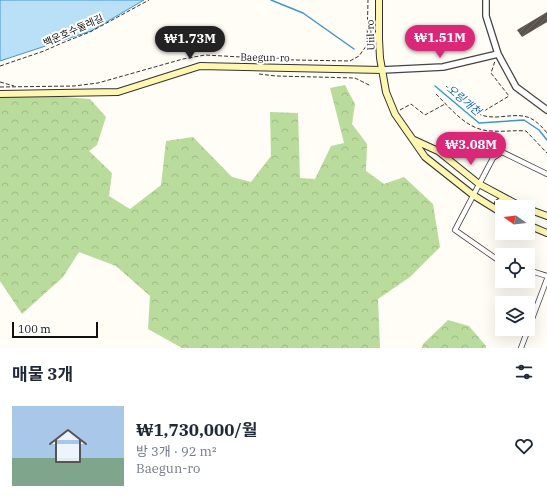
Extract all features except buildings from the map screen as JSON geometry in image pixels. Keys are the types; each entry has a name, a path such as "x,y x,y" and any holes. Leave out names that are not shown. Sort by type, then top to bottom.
{"main road":[{"name":"Uiil-ro","path":"379,0 379,39 382,70"},
{"name":"Baegun-ro","path":"0,94 118,92 200,66 382,70"},
{"path":"382,70 386,92 395,114 425,156 473,195 495,208"},
{"path":"413,140 438,150 479,184 509,200"},
{"path":"535,212 547,216"},
{"path":"535,228 547,233"}],"street":[{"path":"486,0 486,16 498,54 516,87 547,110"},
{"path":"382,70 443,67 498,54"},
{"path":"495,258 455,230 493,158 502,152 547,174"},
{"path":"522,348 547,278 535,273"}],"path":[{"name":"백운호수둘레길","path":"0,66 44,51 90,32 149,0"},
{"path":"368,0 368,45"},
{"path":"478,114 509,96 491,73 498,54"},
{"path":"255,73 276,76 355,78 371,86"},
{"path":"0,82 16,87 24,94"},
{"path":"446,86 478,114 489,117 521,115 530,117 540,124 547,132"},
{"path":"436,94 460,118 478,129 491,131 526,131 547,153"},
{"path":"395,114 411,104 424,115 445,103"}],"green space":[{"path":"345,85 355,104 352,124 367,144 366,171 384,184 404,177 433,204 440,247 410,277 378,299 380,348 182,348 148,329 150,296 116,266 79,252 63,277 22,314 0,281 0,97 39,95 90,99 106,117 97,145 89,151 112,173 109,196 130,209 161,185 166,141 193,137 232,177 251,182 271,156 270,112 298,113 300,178 315,179 331,146 344,143 330,88"},
{"path":"448,320 469,326 486,346 486,348 422,348 423,344"}],"water":[{"path":"0,0 144,0 91,31 0,61"}],"waterway":[{"name":"오링개천","path":"271,0 303,13 354,49"},
{"name":"오링개천","path":"435,86 479,123 524,120 539,130 547,140"}]}
